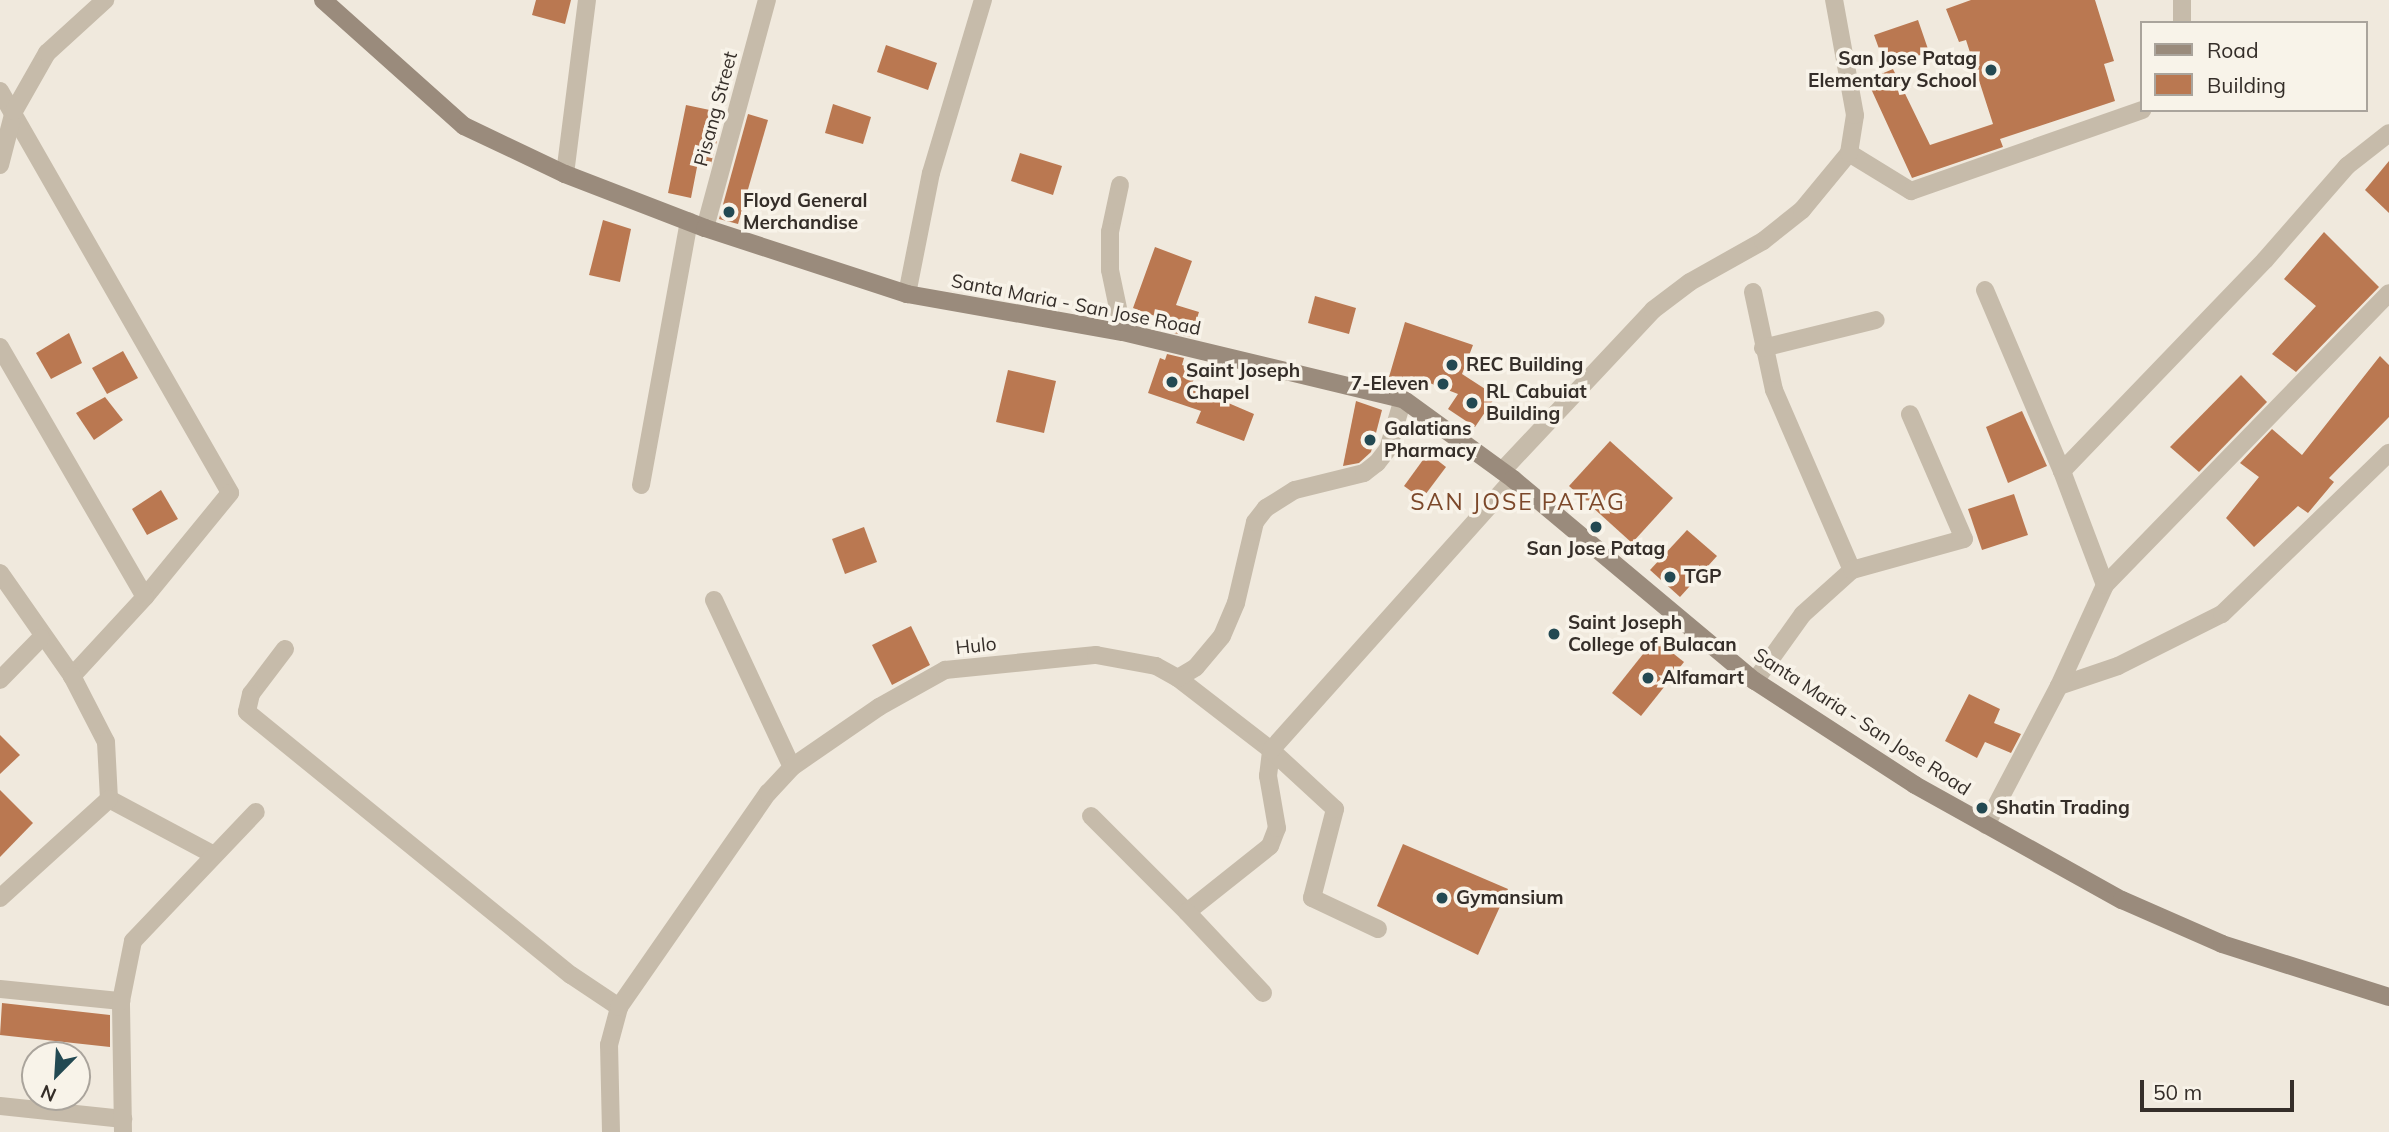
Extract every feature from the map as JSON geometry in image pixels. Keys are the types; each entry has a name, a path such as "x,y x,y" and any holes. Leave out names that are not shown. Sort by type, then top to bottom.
{"main road":[{"name":"Santa Maria - San Jose Road","path":"323,0 464,127 565,174 697,225 907,294 1123,332 1403,399 1507,475 1755,681 1915,785 2122,900 2222,944 2389,997"}],"street":[{"path":"0,165 14,111 47,53 105,0"},
{"path":"565,174 587,0"},
{"name":"Pisang Street","path":"641,485 697,225 767,0"},
{"path":"907,294 931,173 983,0"},
{"path":"1187,912 1270,846 1277,828 1268,776 1271,750 1507,475 1653,310 1690,282 1783,226 1802,210 1849,153 1855,115 1834,0"},
{"path":"2182,0 2182,21"},
{"path":"0,91 14,111 230,493 145,597 72,676"},
{"path":"1849,153 1911,191 2140,111"},
{"path":"2062,471 2265,260 2347,166 2389,133"},
{"path":"1121,185 1110,232 1110,270 1123,332"},
{"path":"1985,290 2062,471 2105,586"},
{"path":"1753,292 1774,390 1852,570"},
{"path":"1986,825 2059,686 2105,586 2389,293"},
{"path":"1763,348 1876,320"},
{"path":"0,346 145,597"},
{"path":"1178,678 1196,667 1222,636 1236,603 1255,523 1266,508 1295,490 1370,468 1388,449 1403,399"},
{"path":"1755,681 1804,614 1852,570 1964,538 1910,414"},
{"path":"2059,686 2118,666 2222,614 2389,453"},
{"path":"0,573 41,638 72,676 106,742 108,799 0,898"},
{"path":"714,600 792,767"},
{"path":"0,680 41,638"},
{"path":"285,649 251,694 247,712 571,975 620,1007"},
{"name":"Hulo","path":"611,1132 609,1045 620,1007 768,793 792,767 879,707 945,670 1096,655 1156,666 1178,678 1271,750 1335,809 1312,898 1378,929"},
{"path":"108,799 214,855"},
{"path":"0,1106 123,1126 121,1000 132,941 256,812"},
{"path":"1091,817 1187,912 1263,993"},
{"path":"0,989 121,1000"}],"building":[{"path":"536,0 571,0 565,24 532,15"},
{"path":"1971,0 2095,0 2114,61 2104,64 2115,101 2000,139 2003,147 1912,178 1867,80 1893,69 1930,145 1993,124 1966,40 1959,42 1946,9"},
{"path":"1918,20 1929,52 1886,68 1874,35"},
{"path":"886,45 937,63 928,90 877,72"},
{"path":"833,104 871,117 863,144 825,133"},
{"path":"686,105 724,113 711,164 698,162 691,198 668,193"},
{"path":"748,114 768,120 738,224 719,219"},
{"path":"1020,153 1062,166 1053,195 1011,181"},
{"path":"2389,161 2389,213 2365,190"},
{"path":"603,220 631,229 620,282 589,275"},
{"path":"2324,232 2379,287 2296,372 2272,354 2316,306 2284,279"},
{"path":"1155,247 1192,261 1176,305 1199,312 1191,337 1174,333 1177,324 1133,308"},
{"path":"1315,296 1356,308 1349,334 1308,323"},
{"path":"1405,322 1473,345 1462,374 1496,396 1475,427 1448,409 1458,394 1414,377 1412,384 1389,377"},
{"path":"69,333 82,363 51,379 36,353"},
{"path":"123,351 138,378 107,394 92,368"},
{"path":"1167,354 1184,358 1182,365 1197,370 1191,387 1254,414 1244,441 1196,423 1201,411 1148,393 1160,358 1165,360"},
{"path":"2380,356 2389,365 2389,417 2329,478 2334,482 2308,513 2298,506 2254,547 2226,518 2259,477 2240,463 2272,429 2302,455"},
{"path":"1008,370 1056,381 1044,433 996,422"},
{"path":"2241,375 2267,402 2199,472 2170,447"},
{"path":"105,397 123,420 94,440 76,413"},
{"path":"1356,401 1382,410 1371,452 1359,463 1343,466"},
{"path":"2022,411 2047,466 2008,483 1986,427"},
{"path":"1610,441 1673,498 1632,543 1569,486"},
{"path":"1428,453 1446,467 1422,499 1404,486"},
{"path":"161,490 178,519 147,535 132,509"},
{"path":"2014,494 2028,535 1982,550 1968,509"},
{"path":"864,527 877,562 845,574 832,539"},
{"path":"1687,530 1717,556 1680,597 1650,570"},
{"path":"911,626 930,665 892,685 872,645"},
{"name":"Alfamart","path":"1655,639 1684,662 1641,716 1612,693"},
{"path":"1969,694 2000,709 1994,723 2021,734 2011,753 1985,742 1977,758 1945,741"},
{"path":"0,735 20,755 0,774"},
{"path":"0,790 33,823 0,857"},
{"name":"Gymansium","path":"1403,844 1508,889 1478,955 1377,906"},
{"path":"2,1003 110,1015 110,1047 91,1045 91,1041 55,1041 0,1035"}],"place":[{"name":"San Jose Patag Elementary School","path":"1991,70"},
{"name":"Floyd General Merchandise","path":"729,212"},
{"name":"REC Building","path":"1452,365"},
{"name":"Saint Joseph Chapel","path":"1172,382"},
{"name":"7-Eleven","path":"1443,384"},
{"name":"RL Cabuiat Building","path":"1472,403"},
{"name":"Galatians Pharmacy","path":"1370,440"},
{"name":"San Jose Patag","path":"1596,527"},
{"name":"TGP","path":"1670,577"},
{"name":"Saint Joseph College of Bulacan","path":"1554,634"},
{"name":"Alfamart","path":"1648,678"},
{"name":"Shatin Trading","path":"1982,808"},
{"name":"Gymansium","path":"1442,898"}],"district":[{"name":"SAN JOSE PATAG","path":"1518,502"}]}
